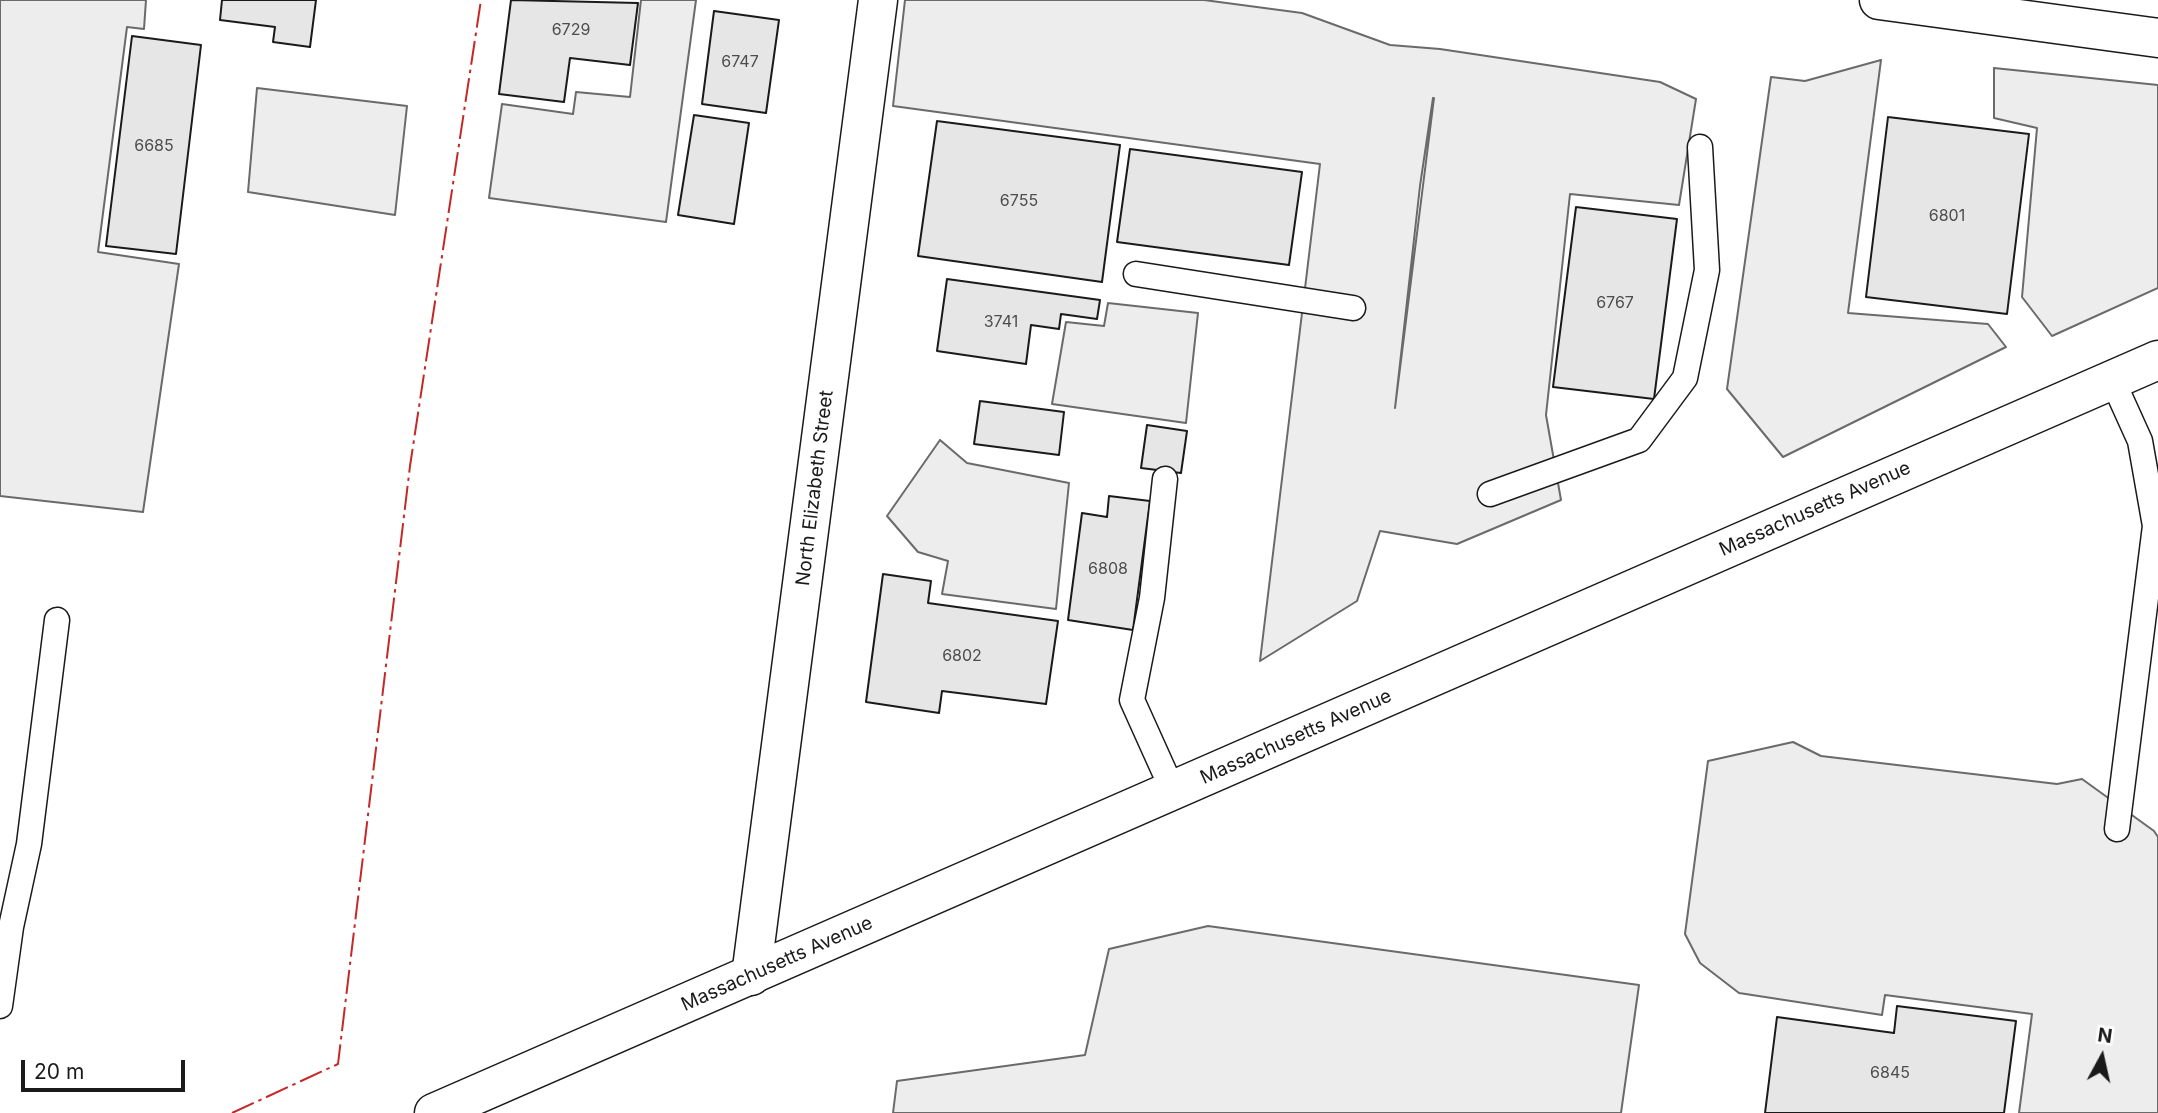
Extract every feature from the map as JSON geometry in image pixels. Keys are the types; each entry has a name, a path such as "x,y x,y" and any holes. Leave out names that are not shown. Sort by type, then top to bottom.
{"main road":[{"name":"North Elizabeth Street","path":"751,976 878,0"},
{"path":"1880,0 2158,38"},
{"name":"Massachusetts Avenue","path":"434,1113 2158,359"}],"lane":[{"path":"1490,494 1639,440 1685,379 1707,271 1700,147"},
{"path":"1136,275 1353,308"},
{"path":"2112,379 2140,441 2155,526 2116,829"},
{"path":"1165,478 1152,598 1132,700 1173,791"},
{"path":"0,1006 12,927 29,844 57,620"}],"shaded area":[{"path":"0,0 146,0 144,29 127,27 98,252 179,264 143,512 0,496"},
{"path":"641,0 696,0 666,222 489,198 502,104 573,114 576,92 630,97"},
{"path":"905,0 1204,0 1302,13 1390,45 1440,49 1660,82 1696,99 1679,205 1570,194 1546,415 1561,500 1457,544 1380,531 1357,601 1260,661 1320,164 893,106","holes":["1434,98 1395,408 1420,186"]},
{"path":"1881,60 1848,313 1988,324 2006,347 1783,457 1727,389 1771,77 1805,81"},
{"path":"1994,68 2158,85 2158,288 2052,336 2022,297 2037,128 1994,118"},
{"path":"257,88 407,106 395,215 248,192"},
{"path":"1108,303 1198,313 1186,423 1052,404 1066,322 1104,326"},
{"path":"940,440 967,463 1069,483 1056,609 942,594 948,561 918,552 887,516"},
{"path":"1793,742 1821,756 2057,784 2082,779 2154,831 2158,837 2158,1113 2019,1113 2032,1014 1885,995 1882,1015 1739,993 1700,963 1685,934 1708,761"},
{"path":"1208,926 1639,985 1621,1113 893,1113 897,1081 1085,1055 1109,949"}],"building":[{"path":"222,0 316,0 310,47 273,42 275,27 220,20"},
{"path":"511,0 638,3 630,65 570,58 564,102 499,94"},
{"path":"714,11 779,20 766,113 702,104"},
{"path":"132,36 201,45 176,254 106,246"},
{"path":"694,115 749,123 734,224 678,215"},
{"path":"1888,117 2029,134 2007,314 1866,297"},
{"path":"937,121 1120,145 1102,282 918,256"},
{"path":"1130,149 1302,172 1289,265 1117,242"},
{"path":"1576,207 1677,219 1654,399 1553,387"},
{"path":"947,279 1100,300 1097,319 1061,314 1059,329 1031,325 1026,364 937,351"},
{"path":"980,401 1064,412 1059,455 974,444"},
{"path":"1147,425 1187,431 1181,473 1141,468"},
{"path":"1109,496 1150,501 1133,630 1068,620 1082,513 1107,517"},
{"path":"883,574 931,581 928,603 1058,621 1046,704 942,691 939,713 866,702"},
{"path":"1897,1006 2016,1021 2004,1113 1765,1113 1777,1017 1894,1033"}],"power":[{"path":"232,1113 338,1064 410,466 481,0"}]}
